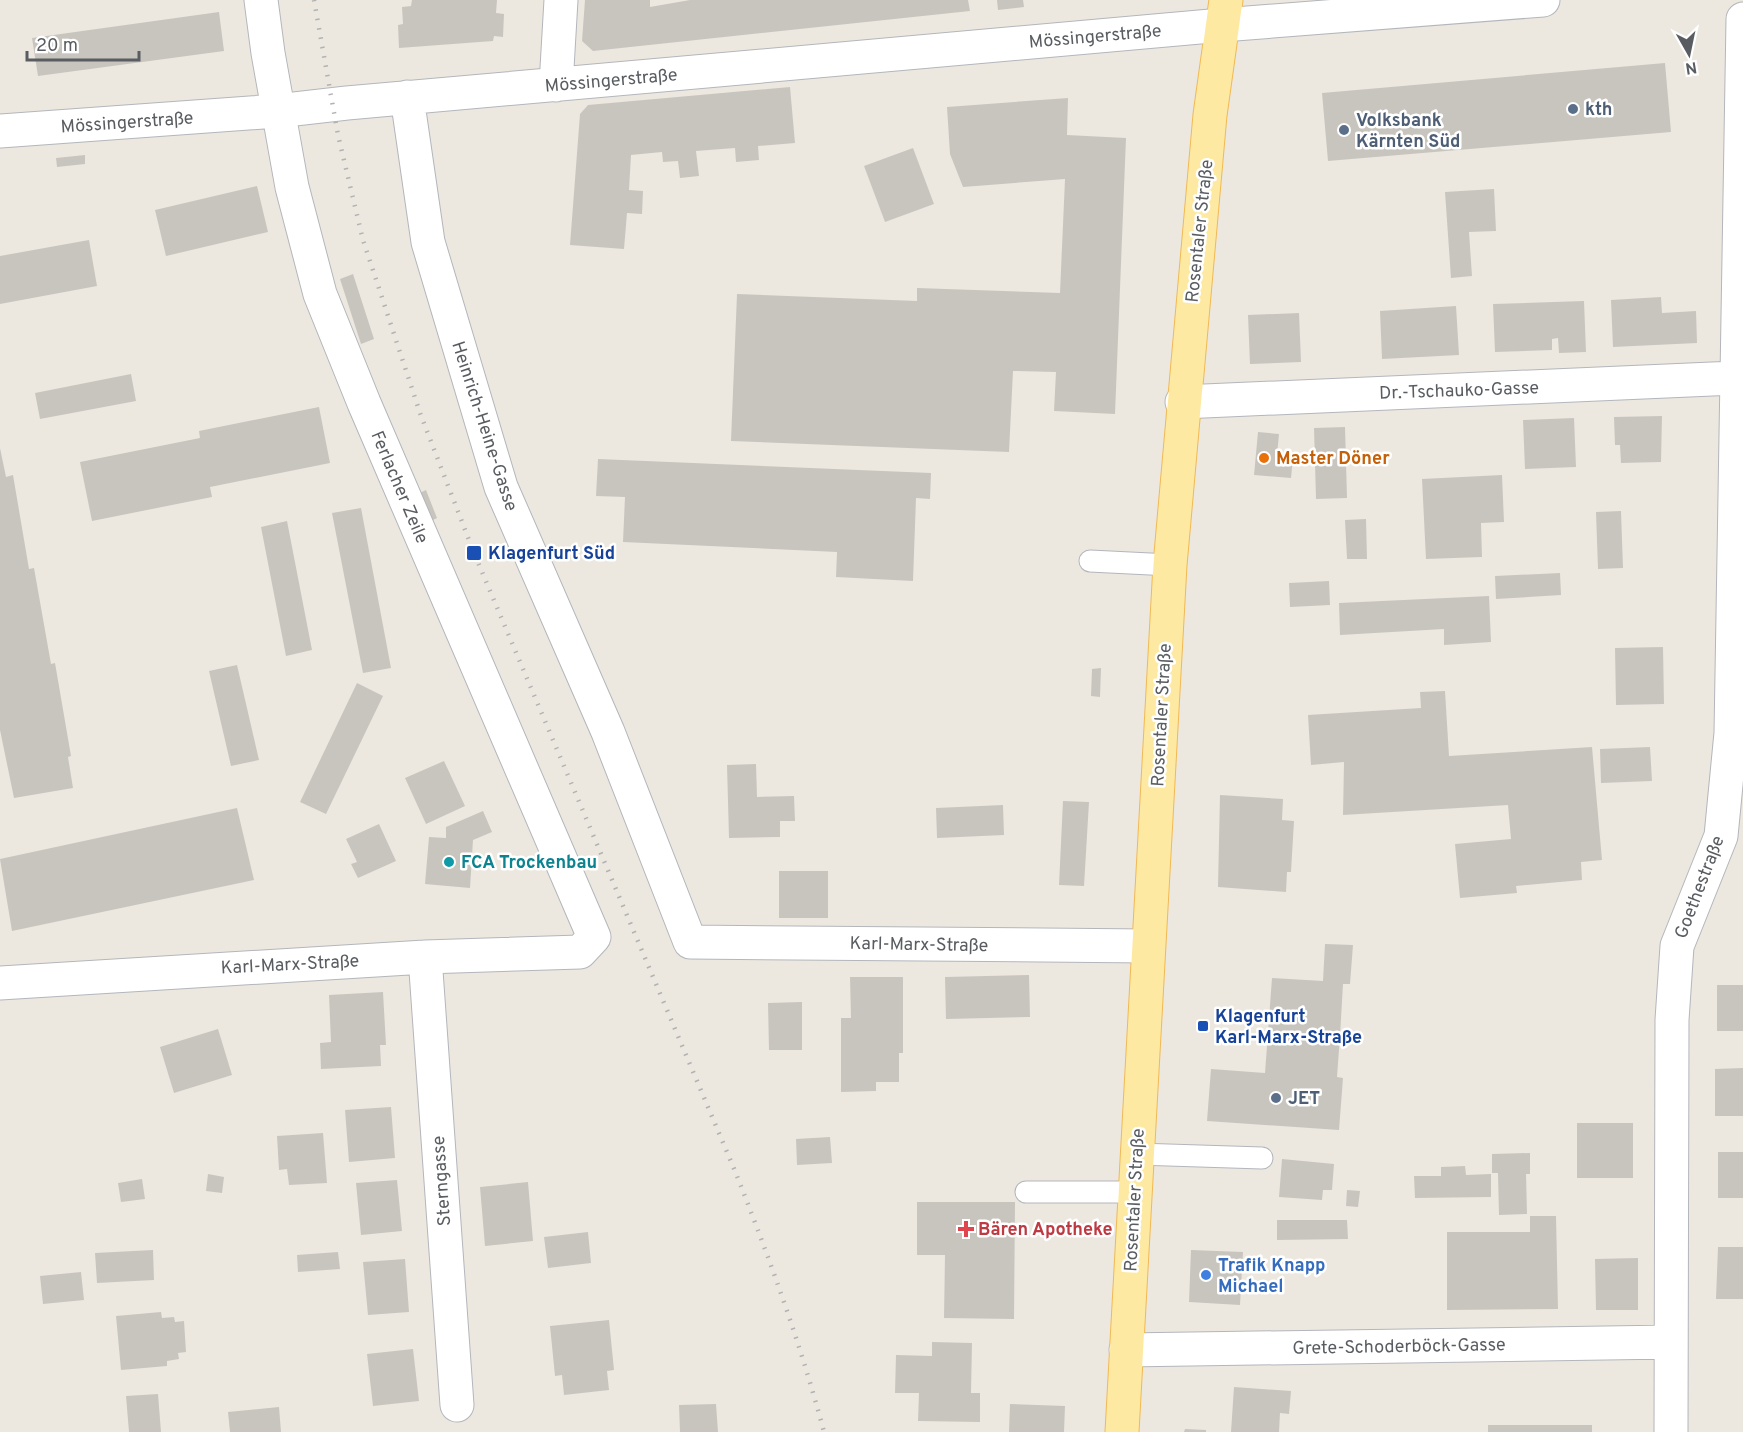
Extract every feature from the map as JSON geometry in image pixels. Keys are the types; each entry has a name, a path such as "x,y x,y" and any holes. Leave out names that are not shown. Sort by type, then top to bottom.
{"main road":[{"name":"Rosentaler Straße","path":"1122,1432 1147,946 1170,565 1182,402 1224,13"}],"street":[{"name":"Ferlacher Zeile","path":"261,0 277,111 304,240 320,294 364,403 594,938 580,952"},
{"path":"556,85 561,0"},
{"name":"Mössingerstraße","path":"0,132 277,111 556,85 1224,13 1543,0"},
{"name":"Goethestraße","path":"1671,1432 1672,1020 1677,946 1732,835 1731,733 1743,19"},
{"name":"Heinrich-Heine-Gasse","path":"407,98 428,242 501,487 608,732 690,942"},
{"name":"Dr.-Tschauko-Gasse","path":"1182,402 1736,378"},
{"name":"Karl-Marx-Straße","path":"690,942 1147,946"},
{"name":"Karl-Marx-Straße","path":"0,983 425,957 580,952"},
{"name":"Sterngasse","path":"425,957 457,1405"},
{"name":"Grete-Schoderböck-Gasse","path":"1126,1350 1671,1342"}],"lane":[{"path":"1090,561 1170,565"},
{"path":"1137,1154 1262,1158"},
{"path":"1026,1192 1135,1192"}],"building":[{"path":"412,0 497,0 496,13 504,14 503,37 494,36 493,41 399,48 398,25 403,24 402,7 411,6"},
{"path":"585,0 650,0 650,7 690,0 968,0 970,11 593,51 582,41"},
{"path":"997,0 1023,0 1024,7 998,10"},
{"path":"219,12 224,51 38,76 32,38"},
{"path":"1665,63 1671,132 1328,161 1322,93"},
{"path":"790,87 795,143 758,146 759,160 736,162 735,148 696,151 699,176 680,178 678,161 663,162 662,152 631,155 629,190 643,191 642,214 627,213 624,249 570,245 580,114 588,105"},
{"path":"1068,98 1067,135 1126,138 1115,414 1054,411 1056,372 1013,371 1009,452 731,441 737,294 917,301 917,288 1060,293 1065,179 963,187 950,154 947,107"},
{"path":"913,148 934,204 885,222 864,166"},
{"path":"85,155 85,164 57,167 56,158"},
{"path":"257,186 268,232 166,256 155,210"},
{"path":"1494,189 1496,231 1469,232 1472,276 1451,278 1445,192"},
{"path":"89,240 97,286 0,304 0,256"},
{"path":"353,274 374,339 361,344 340,279"},
{"path":"1661,297 1662,313 1696,311 1697,343 1613,347 1611,300"},
{"path":"1584,301 1586,352 1559,353 1558,338 1552,339 1552,350 1495,352 1493,304"},
{"path":"1456,306 1459,355 1382,359 1380,311"},
{"path":"1299,313 1301,362 1250,364 1248,315"},
{"path":"131,374 136,401 40,419 35,393"},
{"path":"319,407 330,463 210,487 212,497 92,521 80,462 200,438 199,431"},
{"path":"1662,416 1661,462 1621,463 1620,445 1615,445 1614,417"},
{"path":"1574,418 1576,467 1525,469 1523,420"},
{"path":"1345,427 1347,498 1316,499 1314,428"},
{"path":"1258,432 1279,434 1277,455 1293,457 1291,478 1254,475"},
{"path":"0,448 6,477 13,475 29,569 34,568 51,664 55,663 71,756 68,757 73,788 14,798 0,730"},
{"path":"598,459 931,473 930,499 916,498 913,581 836,577 837,552 623,542 625,497 596,496"},
{"path":"1502,475 1504,522 1481,523 1482,557 1426,559 1422,479"},
{"path":"426,490 437,518 431,521 415,495"},
{"path":"361,508 391,668 363,673 332,513"},
{"path":"1621,511 1623,568 1598,569 1596,512"},
{"path":"1366,519 1367,559 1347,559 1345,520"},
{"path":"287,521 312,650 286,656 261,527"},
{"path":"1560,573 1561,595 1496,599 1495,576"},
{"path":"1329,581 1330,605 1290,607 1289,583"},
{"path":"1489,596 1491,642 1444,645 1444,629 1340,635 1339,603"},
{"path":"1663,647 1664,704 1616,705 1615,648"},
{"path":"237,665 259,760 231,766 209,671"},
{"path":"1101,668 1100,697 1091,696 1092,669"},
{"path":"357,683 383,696 326,814 300,802"},
{"path":"1445,691 1449,756 1592,747 1602,860 1581,862 1582,880 1516,886 1517,893 1460,898 1455,844 1511,839 1508,805 1343,815 1344,762 1311,765 1308,715 1421,708 1420,692"},
{"path":"1650,747 1652,781 1601,783 1600,749"},
{"path":"444,761 465,806 426,824 405,778"},
{"path":"756,764 757,797 794,796 795,821 780,821 780,837 729,838 727,765"},
{"path":"1220,795 1283,799 1282,820 1294,821 1291,872 1287,872 1286,892 1218,887"},
{"path":"1063,801 1089,802 1084,886 1059,885"},
{"path":"1003,805 1004,835 937,838 936,808"},
{"path":"237,808 254,880 12,931 0,859"},
{"name":"FCA Trockenbau","path":"483,811 492,832 473,840 470,888 425,884 429,837 446,838 446,827"},
{"path":"379,824 396,861 358,878 351,864 357,862 346,839"},
{"path":"779,871 828,871 828,918 779,918"},
{"path":"1325,944 1353,945 1350,984 1343,984 1337,1077 1343,1078 1339,1130 1207,1121 1211,1069 1265,1073 1272,978 1323,981"},
{"path":"1029,975 1030,1017 946,1019 945,977"},
{"path":"850,977 903,977 903,1053 899,1053 899,1082 876,1082 876,1091 841,1092 841,1018 851,1018"},
{"path":"1717,985 1743,985 1743,1031 1717,1031"},
{"path":"383,992 386,1045 380,1045 381,1066 321,1069 320,1043 331,1042 329,995"},
{"path":"802,1002 802,1050 769,1050 768,1003"},
{"path":"218,1029 232,1075 174,1093 160,1047"},
{"path":"1743,1068 1743,1116 1715,1116 1715,1069"},
{"path":"391,1107 395,1158 349,1162 345,1110"},
{"path":"1577,1123 1633,1123 1633,1178 1577,1178"},
{"path":"323,1133 327,1183 289,1185 287,1169 279,1170 277,1136"},
{"path":"830,1137 832,1163 797,1165 796,1139"},
{"path":"1718,1152 1743,1152 1743,1198 1718,1198"},
{"path":"1530,1153 1530,1174 1526,1174 1527,1214 1499,1215 1498,1173 1492,1173 1492,1154"},
{"path":"1282,1159 1334,1164 1332,1190 1323,1190 1322,1200 1279,1197"},
{"path":"1465,1166 1466,1175 1491,1174 1491,1197 1415,1198 1414,1176 1441,1176 1441,1167"},
{"path":"208,1174 224,1177 222,1193 206,1191"},
{"path":"142,1179 145,1199 121,1202 118,1183"},
{"path":"397,1180 402,1231 361,1235 356,1183"},
{"path":"528,1182 533,1241 485,1246 480,1187"},
{"path":"1347,1190 1360,1191 1358,1207 1346,1206"},
{"name":"Bären Apotheke","path":"917,1202 1015,1202 1014,1319 944,1318 945,1255 917,1255"},
{"path":"1530,1216 1556,1216 1558,1309 1447,1310 1447,1232 1530,1232"},
{"path":"1277,1220 1347,1220 1348,1239 1277,1240"},
{"path":"588,1232 591,1263 548,1268 544,1237"},
{"path":"1718,1247 1743,1247 1743,1299 1716,1299"},
{"path":"153,1250 154,1280 97,1283 95,1253"},
{"path":"1191,1250 1243,1252 1240,1305 1189,1302"},
{"path":"338,1252 340,1269 298,1272 297,1255"},
{"path":"1638,1258 1638,1310 1596,1310 1595,1259"},
{"path":"405,1259 409,1312 368,1315 363,1262"},
{"path":"81,1272 84,1300 43,1304 40,1276"},
{"path":"161,1312 162,1318 174,1317 175,1322 184,1321 186,1352 178,1353 179,1359 167,1361 167,1366 121,1370 116,1316"},
{"path":"609,1320 614,1370 607,1371 609,1390 564,1395 562,1375 555,1376 550,1326"},
{"path":"932,1342 972,1343 971,1393 980,1393 980,1422 918,1421 919,1393 895,1393 896,1355 932,1356"},
{"path":"413,1349 419,1401 373,1406 367,1354"},
{"path":"1234,1387 1291,1391 1289,1414 1280,1413 1279,1432 1231,1432"},
{"path":"158,1394 161,1432 129,1432 126,1396"},
{"path":"716,1404 718,1432 680,1432 679,1405"},
{"path":"1010,1404 1065,1406 1064,1432 1009,1432"},
{"path":"279,1407 281,1432 230,1432 228,1412"},
{"path":"1488,1425 1592,1425 1592,1432 1488,1432"},
{"path":"1185,1429 1206,1430 1206,1432 1184,1432"}],"railway":[{"path":"314,0 338,135 363,240 420,413 474,553 735,1171 783,1300 824,1432"}],"place":[{"name":"kth","path":"1573,109"},
{"name":"Volksbank Kärnten Süd","path":"1344,130"},
{"name":"Master Döner","path":"1264,458"},
{"name":"Klagenfurt Süd","path":"474,553"},
{"name":"FCA Trockenbau","path":"449,862"},
{"name":"Klagenfurt Karl-Marx-Straße","path":"1203,1026"},
{"name":"JET","path":"1276,1098"},
{"name":"Bären Apotheke","path":"966,1229"},
{"name":"Trafik Knapp Michael","path":"1206,1275"}]}
